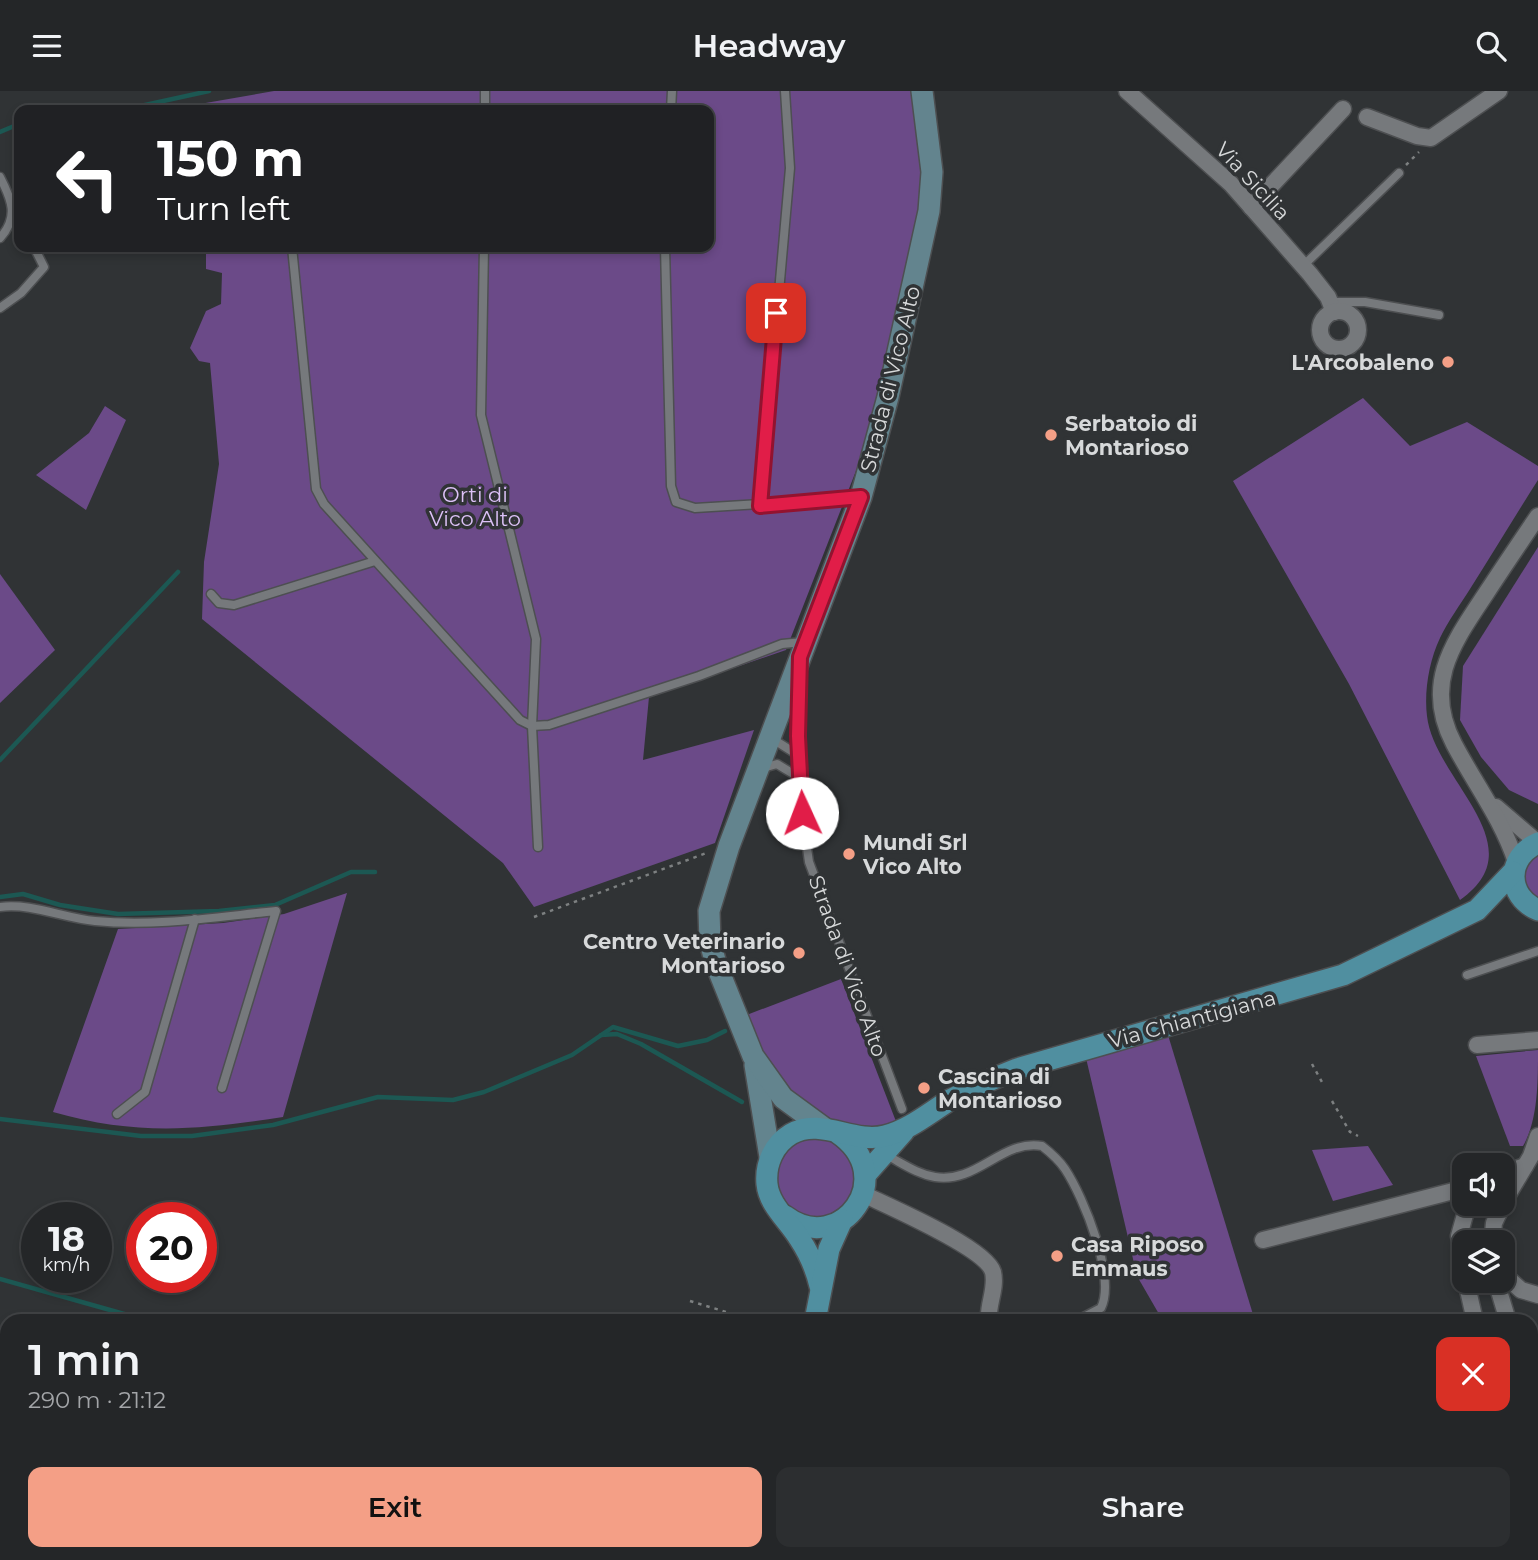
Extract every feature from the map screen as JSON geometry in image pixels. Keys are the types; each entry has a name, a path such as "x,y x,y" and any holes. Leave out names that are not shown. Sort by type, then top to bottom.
{"main road":[{"name":"Via Chiantigiana","path":"1477,910 1515,867 1521,854 1538,843"},
{"name":"Via Chiantigiana","path":"1515,867 1516,891 1534,908"},
{"name":"Via Chiantigiana","path":"820,1286 803,1243 780,1212 766,1186 770,1157 779,1143 792,1134 808,1128 867,1138 998,1076 1330,980 1388,956 1477,910 1507,905 1534,908"},
{"name":"Via Chiantigiana","path":"816,1314 831,1241 842,1220 871,1190 883,1154 905,1119"},
{"path":"830,1130 856,1149 871,1190"},
{"path":"780,1212 794,1222 810,1227 826,1227 842,1220"}],"street":[{"name":"Strada di Vico Alto","path":"770,1157 753,1056 720,976 709,932 711,899 861,497 888,397 928,222 932,172 922,91"},
{"name":"Via Sicilia","path":"1127,91 1208,161 1303,266 1332,307"},
{"path":"1367,117 1420,137 1434,138 1499,91"},
{"path":"1251,207 1343,109"},
{"path":"1515,867 1489,801 1455,746 1445,723 1441,703 1442,673 1462,628 1538,516"},
{"path":"1489,801 1538,843"},
{"path":"1477,1045 1538,1040"},
{"name":"Strada di Vico Alto","path":"753,1056 783,1098 830,1130"},
{"path":"1515,1183 1538,1136"},
{"path":"1515,1169 1525,1165"},
{"path":"871,1190 985,1259 994,1279 990,1314"},
{"path":"1263,1240 1452,1191"},
{"path":"1515,1285 1521,1290 1538,1296"},
{"path":"1469,1293 1473,1314"},
{"path":"1500,1293 1506,1314"}],"lane":[{"path":"760,506 790,168 785,91"},
{"path":"1303,266 1399,173"},
{"path":"0,177 13,209 11,223 0,238"},
{"path":"0,308 21,293 44,267 36,252"},
{"path":"292,252 316,489 324,504 520,720 532,726 549,725 782,645 803,649"},
{"path":"484,252 481,415 533,618 537,653 532,726 538,847"},
{"path":"665,252 671,493 676,502 688,508 760,506 861,497"},
{"path":"1332,307 1365,302 1439,315"},
{"path":"211,594 219,603 234,604 375,561"},
{"name":"Strada di Vico Alto","path":"803,649 798,755 802,824 811,869 905,1119"},
{"path":"770,737 798,755"},
{"path":"758,771 777,764 800,778"},
{"path":"0,907 23,907 94,921 138,923 276,911 222,1089"},
{"path":"117,1114 145,1092 195,919"},
{"path":"1468,975 1538,951"},
{"path":"883,1154 924,1175 938,1178 972,1172 1017,1147 1042,1146 1076,1188 1106,1285 1101,1308 1089,1314"},
{"path":"1515,1289 1521,1290"}],"path":[{"path":"1399,173 1434,138"},
{"path":"534,917 683,860 729,846"},
{"path":"1312,1064 1323,1084"},
{"path":"1332,1101 1350,1132 1358,1136"},
{"path":"690,1301 733,1314"}],"green space":[{"name":"Orti di Vico Alto","path":"274,91 914,91 924,188 870,435 786,650 649,697 643,760 754,730 715,843 534,907 503,863 202,619 204,562 219,464 210,363 199,361 190,348 206,311 221,304 222,273 206,269 206,252 714,252 714,105 194,105"},
{"path":"1363,398 1410,446 1467,422 1538,466 1538,480 1443,632 1428,677 1427,716 1434,740 1486,835 1489,857 1481,879 1460,900 1349,684 1233,481"},
{"path":"105,406 126,420 86,510 36,475 89,433"},
{"path":"1538,547 1538,804 1509,790 1481,757 1460,720 1463,666"},
{"path":"0,574 55,650 0,703"},
{"path":"1538,851 1538,900 1523,885 1523,867"},
{"path":"347,893 283,1117 223,1125 140,1128 83,1120 53,1112 118,929 223,923 284,914"},
{"path":"841,979 897,1124 867,1128 835,1123 804,1110 791,1101 776,1082 744,1016"},
{"path":"1168,1035 1253,1314 1159,1314 1137,1276 1086,1058"},
{"path":"1538,1050 1532,1124 1523,1146 1510,1146 1476,1056"},
{"path":"816,1137 831,1140 844,1149 853,1162 856,1177 853,1192 844,1205 831,1214 816,1217 801,1214 788,1205 779,1192 776,1177 779,1162 788,1149 801,1140"},
{"path":"1368,1146 1393,1185 1333,1201 1312,1150"}],"waterway":[{"path":"145,105 209,91"},
{"path":"0,132 14,126"},
{"path":"0,760 178,572"},
{"path":"0,897 23,894 60,905 118,914 219,911 275,905 351,872 375,872"},
{"path":"0,1119 141,1136 192,1136 273,1125 378,1097 453,1100 484,1092 572,1055 613,1027 678,1046 707,1040 725,1031"},
{"path":"601,1035 617,1034 641,1044 742,1102"},
{"path":"0,1279 124,1314"}],"place":[{"name":"L'Arcobaleno","path":"1448,362"},
{"name":"Serbatoio di Montarioso","path":"1051,435"},
{"name":"Mundi Srl Vico Alto","path":"849,854"},
{"name":"Centro Veterinario Montarioso","path":"799,953"},
{"name":"Cascina di Montarioso","path":"924,1088"},
{"name":"Casa Riposo Emmaus","path":"1057,1256"}],"route":[{"path":"776,313 760,506 861,497 800,657 798,736 802,813"}]}
